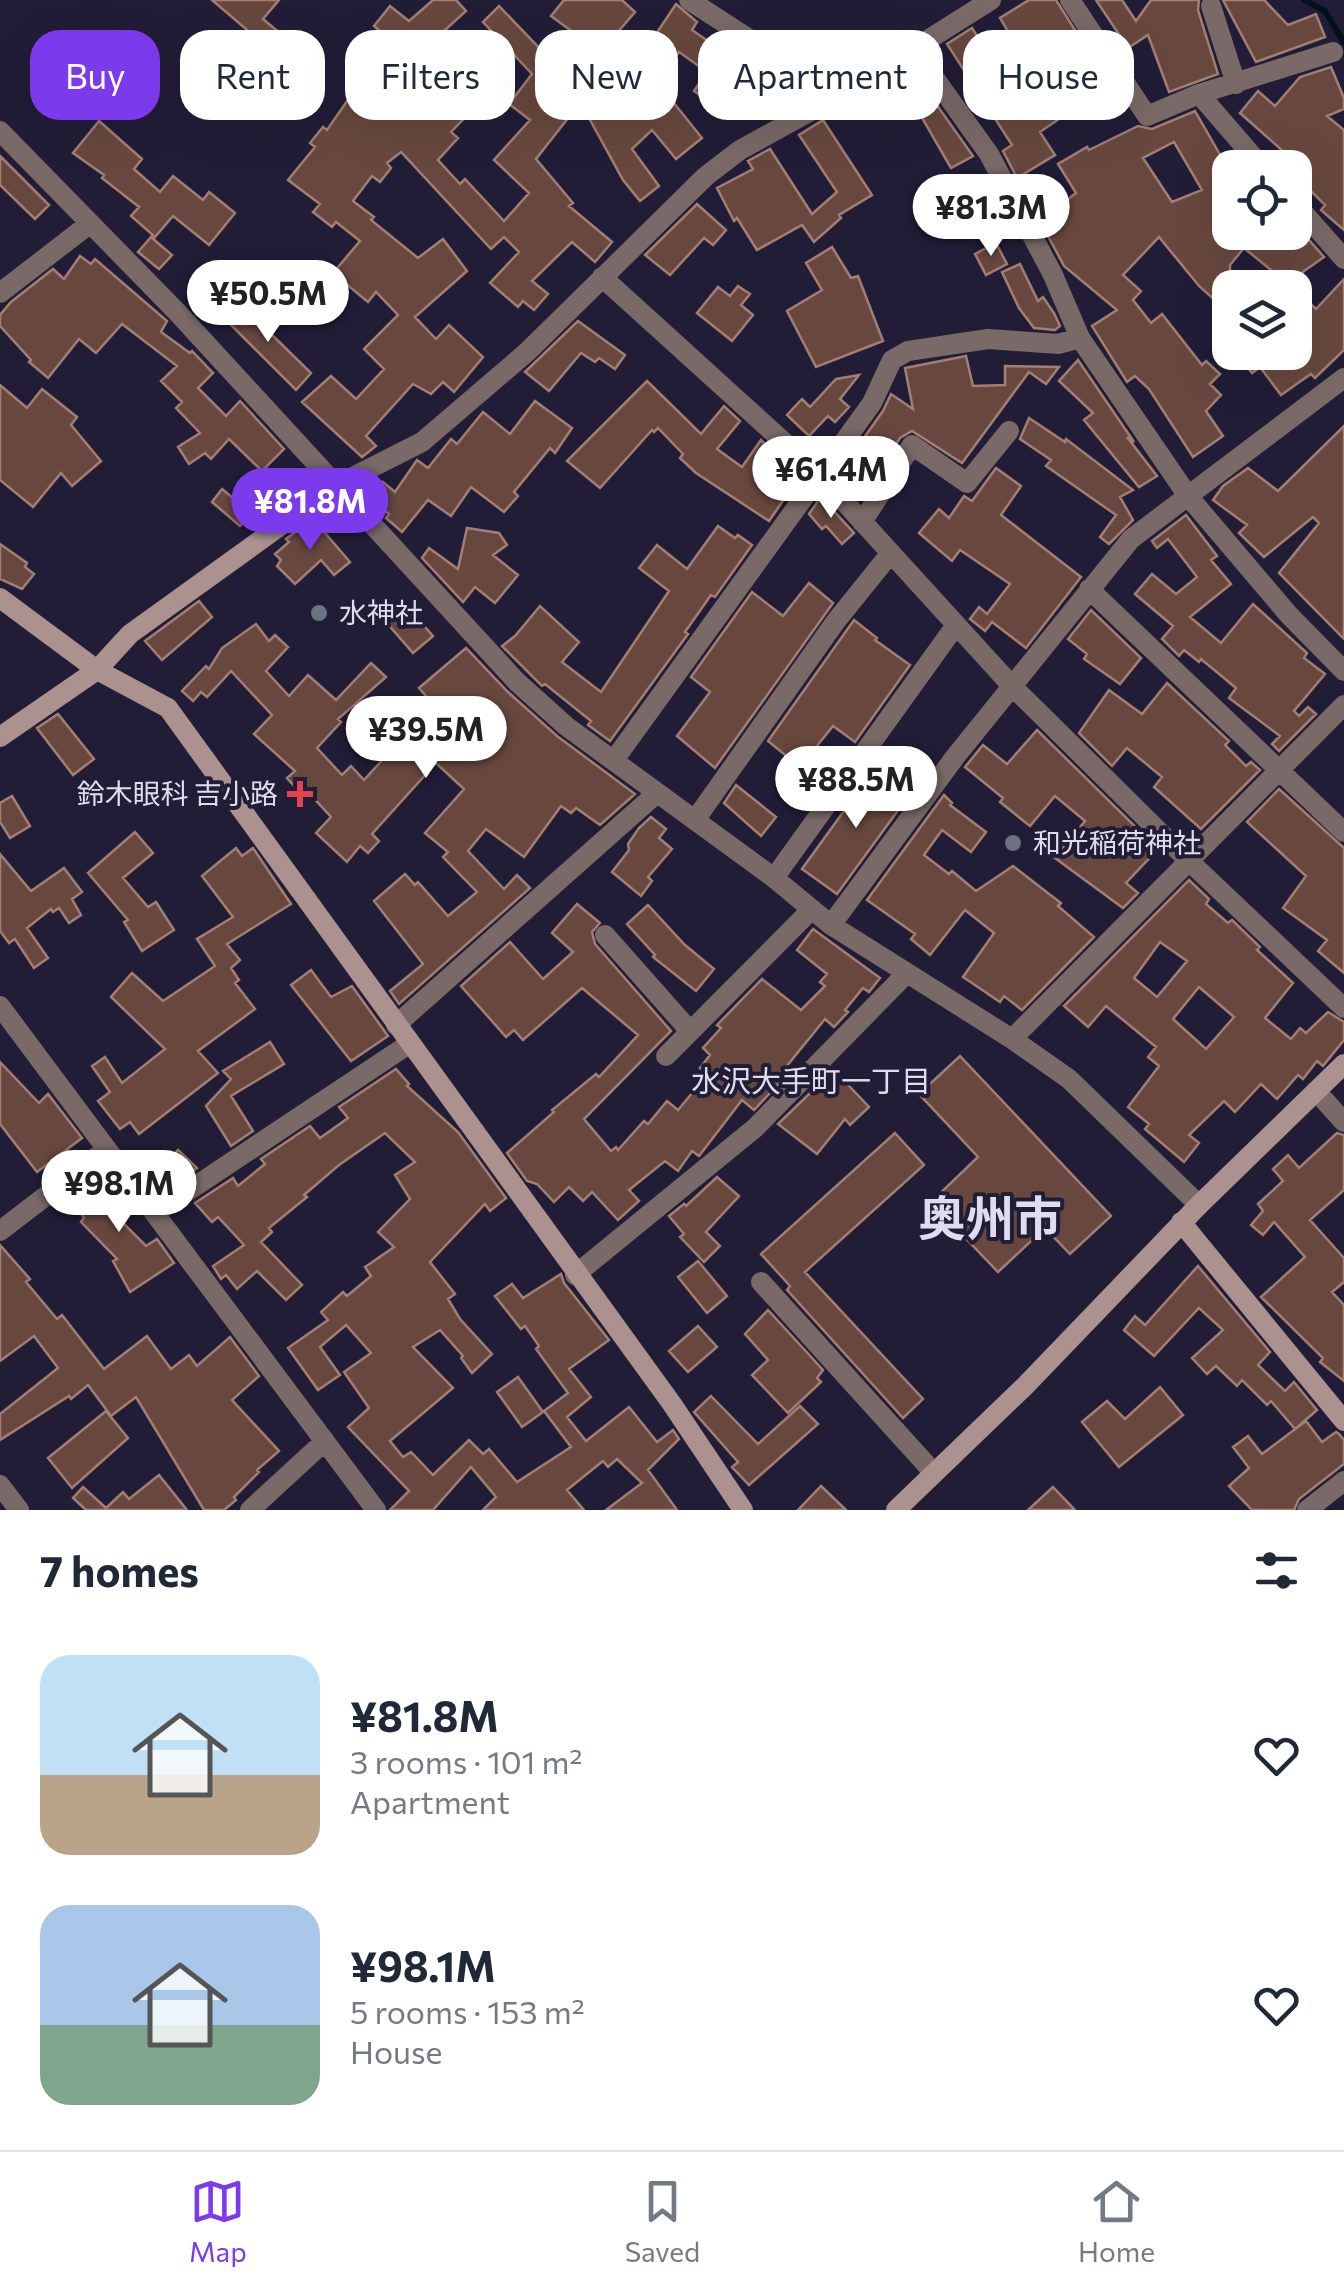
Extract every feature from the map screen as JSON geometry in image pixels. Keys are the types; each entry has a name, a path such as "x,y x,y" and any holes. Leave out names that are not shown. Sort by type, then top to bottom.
{"street":[{"path":"688,0 735,30"},
{"path":"942,30 991,0"},
{"path":"1070,0 1147,116 1199,94 1333,52"},
{"path":"1210,6 1236,84"},
{"path":"943,90 989,154 1053,275 1080,338 1188,496 1288,614 1344,671"},
{"path":"1199,94 1248,150"},
{"path":"0,737 97,670 130,634 337,486 422,442 527,352 706,176 740,150 794,120"},
{"path":"0,131 176,312 518,682 566,726 832,925 1069,1079 1199,1204"},
{"path":"1312,222 1344,259"},
{"path":"0,292 88,224"},
{"path":"602,277 818,473 1012,686 1344,1008"},
{"path":"614,760 872,403 892,360 908,351 988,339 1058,344 1080,338"},
{"path":"832,925 1012,686 1131,539 1344,378"},
{"path":"862,522 912,445 967,483 1009,431"},
{"path":"695,820 836,621 890,554"},
{"path":"1089,589 1344,832"},
{"path":"0,598 97,670 168,708 672,1404 743,1510"},
{"path":"774,878 956,625"},
{"path":"1012,1039 1344,705"},
{"path":"396,1025 657,793"},
{"path":"666,1056 811,910"},
{"path":"605,935 690,1032"},
{"path":"576,1275 756,1128 907,973"},
{"path":"0,1006 376,1510"},
{"path":"155,1213 409,1044"},
{"path":"896,1510 1025,1386 1181,1222 1344,1064"},
{"path":"1316,1091 1344,1122"},
{"path":"0,1231 106,1149"},
{"path":"1181,1222 1344,1421"},
{"path":"761,1282 934,1473"},
{"path":"250,1510 325,1441"},
{"path":"1307,1510 1344,1481"},
{"path":"0,1484 19,1510"}],"building":[{"path":"212,0 279,0 263,19 276,30 247,30"},
{"path":"433,0 456,0 466,11 445,30 379,30 374,26 390,6 409,21"},
{"path":"564,0 622,0 635,12 620,30 570,30 551,16"},
{"path":"1029,0 1056,0 1075,30 1007,30 1000,18"},
{"path":"1096,0 1122,0 1136,21 1151,0 1199,0 1198,10 1218,74 1169,92 1148,35 1134,44 1134,30 1116,30"},
{"path":"1223,0 1264,0 1288,25 1316,14 1325,37 1256,62"},
{"path":"676,4 697,22 692,30 698,34 698,66 678,53 678,30 659,30"},
{"path":"499,6 535,43 535,120 567,120 536,159 573,203 569,206 612,242 595,262 572,242 532,281 548,294 534,310 523,301 518,307 490,283 519,252 504,237 491,249 401,152 387,163 391,168 380,182 372,176 353,201 418,258 443,239 467,271 415,317 436,339 449,325 483,357 454,392 443,382 431,394 413,384 366,436 376,446 362,457 302,402 331,376 356,399 384,369 364,349 398,315 376,292 368,302 333,273 360,241 336,222 332,227 313,212 320,204 288,180 315,147 310,143 323,127 327,130 345,104 345,120 463,120 451,132 458,138 438,160 460,184 465,179 504,221 529,193 494,160 530,120 515,109 515,96 532,74 515,56 515,30 491,30 483,22"},
{"path":"963,34 963,69 947,44"},
{"path":"1331,67 1344,98 1344,109 1327,116 1344,130 1344,230 1321,210 1325,205 1312,192 1312,150 1282,150 1240,113 1258,91 1275,106 1300,77"},
{"path":"678,108 702,138 676,159 652,130 632,149 659,186 640,201 623,180 590,120 678,120"},
{"path":"1195,111 1217,150 1212,150 1212,250 1242,250 1230,270 1212,270 1212,298 1159,237 1123,275 1141,291 1133,300 1151,323 1162,314 1202,365 1206,361 1220,374 1210,384 1221,395 1206,411 1223,436 1193,457 1149,389 1135,376 1127,382 1092,326 1117,310 1064,266 1040,221 1076,193 1058,164 1138,126 1152,129","holes":["1174,142 1202,190 1172,202 1143,158"]},
{"path":"943,114 973,156 951,168 923,120 943,120"},
{"path":"823,120 872,195 839,215 841,218 814,242 802,225 757,250 737,218 734,221 717,188 753,169 748,161 770,149 812,214 837,192 799,135"},
{"path":"996,120 1058,120 1040,132 1055,155 1017,178 1003,151 1012,145"},
{"path":"99,121 142,159 134,169 160,192 173,176 203,200 209,192 235,213 209,245 173,216 155,237 131,216 139,207 73,153"},
{"path":"0,156 49,205 35,219 0,185"},
{"path":"697,204 726,230 713,245 704,238 670,275 645,255"},
{"path":"151,237 172,255 159,269 138,252"},
{"path":"996,243 1007,264 986,275 975,254"},
{"path":"1312,243 1324,257 1306,270 1271,270 1246,250 1312,250"},
{"path":"832,247 851,278 858,276 883,341 816,367 787,311 822,290 806,263"},
{"path":"80,256 91,264 95,259 167,321 161,332 192,351 213,373 198,388 226,416 240,401 284,449 262,471 229,439 211,459 205,453 189,464 178,447 200,433 176,408 182,402 161,381 177,366 122,324 96,353 79,339 48,378 29,362 0,326 0,315 53,269 64,279"},
{"path":"1020,264 1038,301 1043,297 1054,313 1060,326 1055,330 1034,328 1019,308 1002,272"},
{"path":"1344,279 1344,350 1315,378 1311,374 1281,395 1262,370 1312,370 1312,305 1316,309"},
{"path":"738,286 750,294 741,305 753,315 732,341 697,313 718,287 730,296"},
{"path":"247,301 271,326 267,330 311,373 296,390 227,321"},
{"path":"578,321 625,355 615,369 599,358 595,362 581,353 549,391 525,372"},
{"path":"966,356 973,386 1005,385 1005,366 1059,367 1046,384 1029,372 962,463 912,431 900,438 872,482 846,463 891,394 913,409 905,368"},
{"path":"1078,360 1157,476 1139,487 1084,420 1093,413 1059,381"},
{"path":"859,375 840,399 849,407 835,422 828,416 809,436 787,415 802,399 810,407 836,379"},
{"path":"647,381 701,434 724,406 740,421 717,449 742,467 761,440 800,476 769,521 696,473 658,428 600,488 567,461"},
{"path":"0,385 27,408 42,389 77,417 71,425 101,461 72,486 61,473 33,507 0,480"},
{"path":"535,401 572,428 555,453 550,448 514,492 518,496 504,512 471,487 451,516 428,500 402,532 386,518 389,514 370,499 383,482 395,492 417,460 428,468 451,439 457,444 483,412 510,434"},
{"path":"1029,418 1065,442 1066,439 1133,490 1120,497 1133,520 1109,544 1100,537 1116,515 1046,466 1051,460 1020,439"},
{"path":"1344,426 1344,639 1279,573 1319,523 1313,517 1264,557 1239,533 1247,525 1213,500 1223,486 1248,468 1278,491"},
{"path":"996,468 1021,486 1001,515 1081,577 1026,648 992,622 985,631 970,619 979,607 987,614 1010,584 960,550 952,561 919,533 939,509 949,518 964,496 972,501"},
{"path":"222,489 251,513 240,526 212,502"},
{"path":"821,497 854,533 842,544 809,514"},
{"path":"1186,515 1217,556 1211,560 1231,584 1190,617 1221,643 1253,604 1307,653 1304,658 1325,674 1294,711 1299,716 1308,707 1316,714 1279,751 1272,744 1280,736 1229,698 1236,688 1201,659 1199,662 1184,650 1179,656 1162,639 1173,626 1135,594 1152,574 1176,594 1197,577 1168,539 1157,548 1152,541"},
{"path":"313,519 350,562 334,575 321,560 295,584 277,566 281,560 275,554 289,542 286,539"},
{"path":"718,526 752,545 715,597 711,595 685,632 688,634 610,741 588,725 591,721 545,684 542,686 502,646 540,606 579,642 562,662 601,692 669,591 639,568 657,545 687,569"},
{"path":"467,528 499,533 507,545 493,555 518,575 495,603 475,587 463,602 422,558 429,548 458,569"},
{"path":"0,544 27,563 25,567 34,574 22,589 0,579"},
{"path":"809,583 833,603 715,768 677,736 710,692 691,677 752,592 783,616"},
{"path":"199,601 212,617 162,660 145,641"},
{"path":"405,604 433,636 413,653 385,621"},
{"path":"1091,610 1141,658 1120,684 1084,659 1087,654 1068,639"},
{"path":"854,620 910,665 855,742 833,726 800,767 768,741"},
{"path":"256,624 269,641 275,635 288,647 266,671 289,696 308,675 336,700 371,663 386,677 338,719 341,722 317,748 342,775 351,766 364,780 397,744 374,725 388,713 416,733 438,710 419,688 466,648 557,736 635,794 600,825 576,808 571,813 561,806 524,857 486,829 468,851 504,889 517,875 530,888 399,1004 390,991 423,964 374,901 405,874 415,885 418,882 448,916 477,892 443,857 448,852 425,833 464,789 436,763 372,834 379,841 368,853 360,846 347,862 316,833 331,817 308,792 304,797 287,778 295,771 254,734 272,715 231,671 207,697 201,692 193,701 182,691 206,666 209,669 222,648"},
{"path":"1167,683 1229,741 1225,745 1246,766 1251,762 1260,770 1201,829 1154,787 1162,777 1127,748 1112,766 1079,733 1109,690 1142,714"},
{"path":"58,714 94,759 73,775 37,728"},
{"path":"1037,730 1158,849 1126,883 1138,893 1123,908 1055,858 1085,821 1055,796 1030,826 965,767 983,745 1007,764"},
{"path":"875,768 910,794 837,894 802,869"},
{"path":"736,785 776,817 761,836 724,803"},
{"path":"1279,789 1344,848 1344,973 1318,951 1327,940 1283,908 1306,876 1247,822"},
{"path":"944,795 950,805 986,832 971,852 942,830 924,855 976,891 1013,866 1061,903 1058,906 1094,937 1022,1010 1004,996 1000,1002 963,977 994,933 965,910 930,955 911,939 915,934 867,900"},
{"path":"12,796 30,826 10,838 0,822 0,803"},
{"path":"651,817 666,829 659,838 672,849 648,877 652,881 641,896 612,872 639,828"},
{"path":"135,832 153,853 123,878 148,907 156,902 174,930 142,951 124,922 128,920 88,873"},
{"path":"236,848 242,856 253,848 291,904 227,944 240,960 231,968 239,980 235,983 255,1009 198,1051 218,1073 139,1134 130,1122 120,1129 98,1101 110,1092 92,1066 105,1057 122,1083 165,1049 111,997 132,973 163,1001 215,966 197,939 233,917 202,876"},
{"path":"0,854 31,891 64,868 82,892 72,899 81,915 69,923 59,908 53,912 51,909 27,928 48,958 34,968 15,939 9,943 0,931"},
{"path":"1189,880 1209,899 1206,904 1228,923 1232,920 1293,983 1265,1018 1291,1039 1300,1028 1306,1033 1328,1012 1344,1022 1344,1040 1323,1066 1317,1061 1303,1079 1298,1075 1277,1099 1261,1084 1235,1112 1224,1101 1189,1135 1199,1143 1184,1162 1145,1129 1149,1124 1128,1107 1159,1066 1148,1057 1156,1047 1106,1006 1088,1027 1064,1006","holes":["1160,942 1187,961 1157,997 1134,978","1199,987 1234,1017 1206,1049 1173,1019"]},
{"path":"577,904 600,923 592,932 595,944 671,1031 584,1119 611,1151 616,1147 618,1150 644,1121 648,1124 667,1101 678,1110 708,1074 700,1068 710,1055 703,1048 721,1028 717,1025 762,979 801,1010 825,986 820,982 827,974 797,950 813,929 880,978 869,992 863,988 834,1027 825,1019 782,1072 786,1076 754,1110 742,1100 699,1156 692,1151 678,1171 665,1161 629,1190 639,1201 618,1220 592,1192 583,1201 569,1187 554,1202 537,1184 527,1181 507,1153 552,1110 596,1074 599,1077 638,1035 582,988 523,1040 514,1030 506,1037 461,986 510,942 543,979 573,952 552,933"},
{"path":"648,905 714,969 696,991 653,957 627,924"},
{"path":"311,970 331,997 352,986 388,1036 351,1061 291,985"},
{"path":"270,1042 284,1064 231,1096 253,1131 231,1146 206,1106 231,1079 223,1071"},
{"path":"960,1056 1111,1216 1070,1254 1045,1228 998,1272 931,1202 978,1157 919,1094"},
{"path":"0,1062 39,1103 48,1094 82,1138 37,1172 0,1124"},
{"path":"396,1069 407,1086 458,1132 506,1198 490,1211 485,1204 430,1262 455,1294 448,1299 460,1319 492,1354 472,1373 440,1330 413,1347 453,1388 390,1441 403,1457 411,1452 433,1475 469,1440 483,1454 489,1449 517,1482 571,1447 544,1411 568,1393 536,1349 539,1346 525,1326 521,1329 495,1296 512,1284 523,1298 561,1274 609,1340 569,1369 591,1397 567,1417 586,1441 629,1407 657,1442 673,1430 679,1439 648,1470 677,1510 606,1510 642,1483 617,1459 608,1467 603,1461 567,1490 584,1510 483,1510 496,1497 471,1467 433,1510 390,1510 409,1491 348,1427 369,1408 344,1372 371,1353 346,1325 320,1347 340,1375 318,1390 288,1348 328,1320 321,1312 343,1292 347,1296 371,1276 365,1267 394,1247 378,1232 410,1199 395,1175 415,1162 385,1133 339,1165 269,1228 272,1232 261,1242 302,1285 286,1300 257,1271 237,1289 226,1275 221,1279 213,1266 244,1245 218,1217 212,1222 195,1203 233,1178 238,1186 265,1164 261,1159 310,1126 320,1138 348,1118 339,1107"},
{"path":"834,1070 869,1107 850,1125 845,1119 817,1154 778,1124"},
{"path":"895,1133 924,1165 805,1272 923,1399 903,1418 787,1290 790,1286 761,1254"},
{"path":"1337,1133 1344,1135 1344,1190 1310,1220 1344,1258 1344,1282 1332,1292 1344,1305 1344,1381 1320,1362 1323,1358 1261,1297 1305,1257 1274,1222 1263,1235 1251,1225 1263,1211 1258,1204 1283,1181 1273,1169 1288,1155 1299,1168"},
{"path":"178,1150 197,1168 177,1182 162,1167"},
{"path":"105,1172 119,1191 103,1203 146,1246 157,1239 174,1263 130,1292 113,1261 117,1259 81,1222 84,1218 69,1196"},
{"path":"717,1177 739,1196 706,1232 720,1246 704,1262 680,1237 684,1234 669,1216"},
{"path":"0,1245 30,1279 26,1282 57,1319 62,1315 104,1369 147,1336 171,1369 189,1355 197,1366 230,1337 259,1376 232,1400 279,1451 257,1470 234,1497 236,1500 224,1510 204,1510 136,1397 111,1416 88,1385 0,1440 0,1414 58,1368 34,1336 0,1361"},
{"path":"698,1261 727,1296 707,1313 678,1277"},
{"path":"1198,1266 1270,1352 1258,1365 1285,1391 1294,1382 1317,1410 1295,1429 1271,1401 1267,1405 1242,1380 1237,1386 1216,1366 1207,1374 1192,1358 1223,1330 1199,1308 1154,1356 1124,1330 1135,1316 1145,1325"},
{"path":"768,1310 823,1370 817,1378 821,1382 788,1413 752,1375 768,1360 745,1334"},
{"path":"698,1326 717,1347 688,1372 669,1351"},
{"path":"518,1377 543,1412 522,1427 497,1392"},
{"path":"1160,1387 1183,1415 1119,1467 1082,1422 1107,1401 1125,1419"},
{"path":"711,1396 758,1444 800,1406 818,1424 749,1485 732,1467 738,1462 694,1412"},
{"path":"106,1411 128,1438 72,1488 48,1458"},
{"path":"1306,1421 1322,1442 1336,1432 1339,1434 1344,1440 1344,1464 1299,1499 1294,1510 1252,1510 1229,1486 1249,1468 1233,1447 1248,1436 1262,1454"},
{"path":"159,1475 187,1510 86,1510 73,1498 83,1487 106,1508 123,1492 129,1499"},
{"path":"821,1486 846,1510 798,1510"},
{"path":"1053,1487 1075,1510 1028,1510"}],"waterway":[{"path":"1304,0 1325,11 1344,43"}],"place":[{"name":"水神社","path":"319,613"},
{"name":"鈴木眼科 吉小路","path":"300,794"},
{"name":"和光稲荷神社","path":"1013,843"}],"district":[{"name":"水沢大手町一丁目","path":"811,1082"},
{"name":"奥州市","path":"990,1219"}]}
